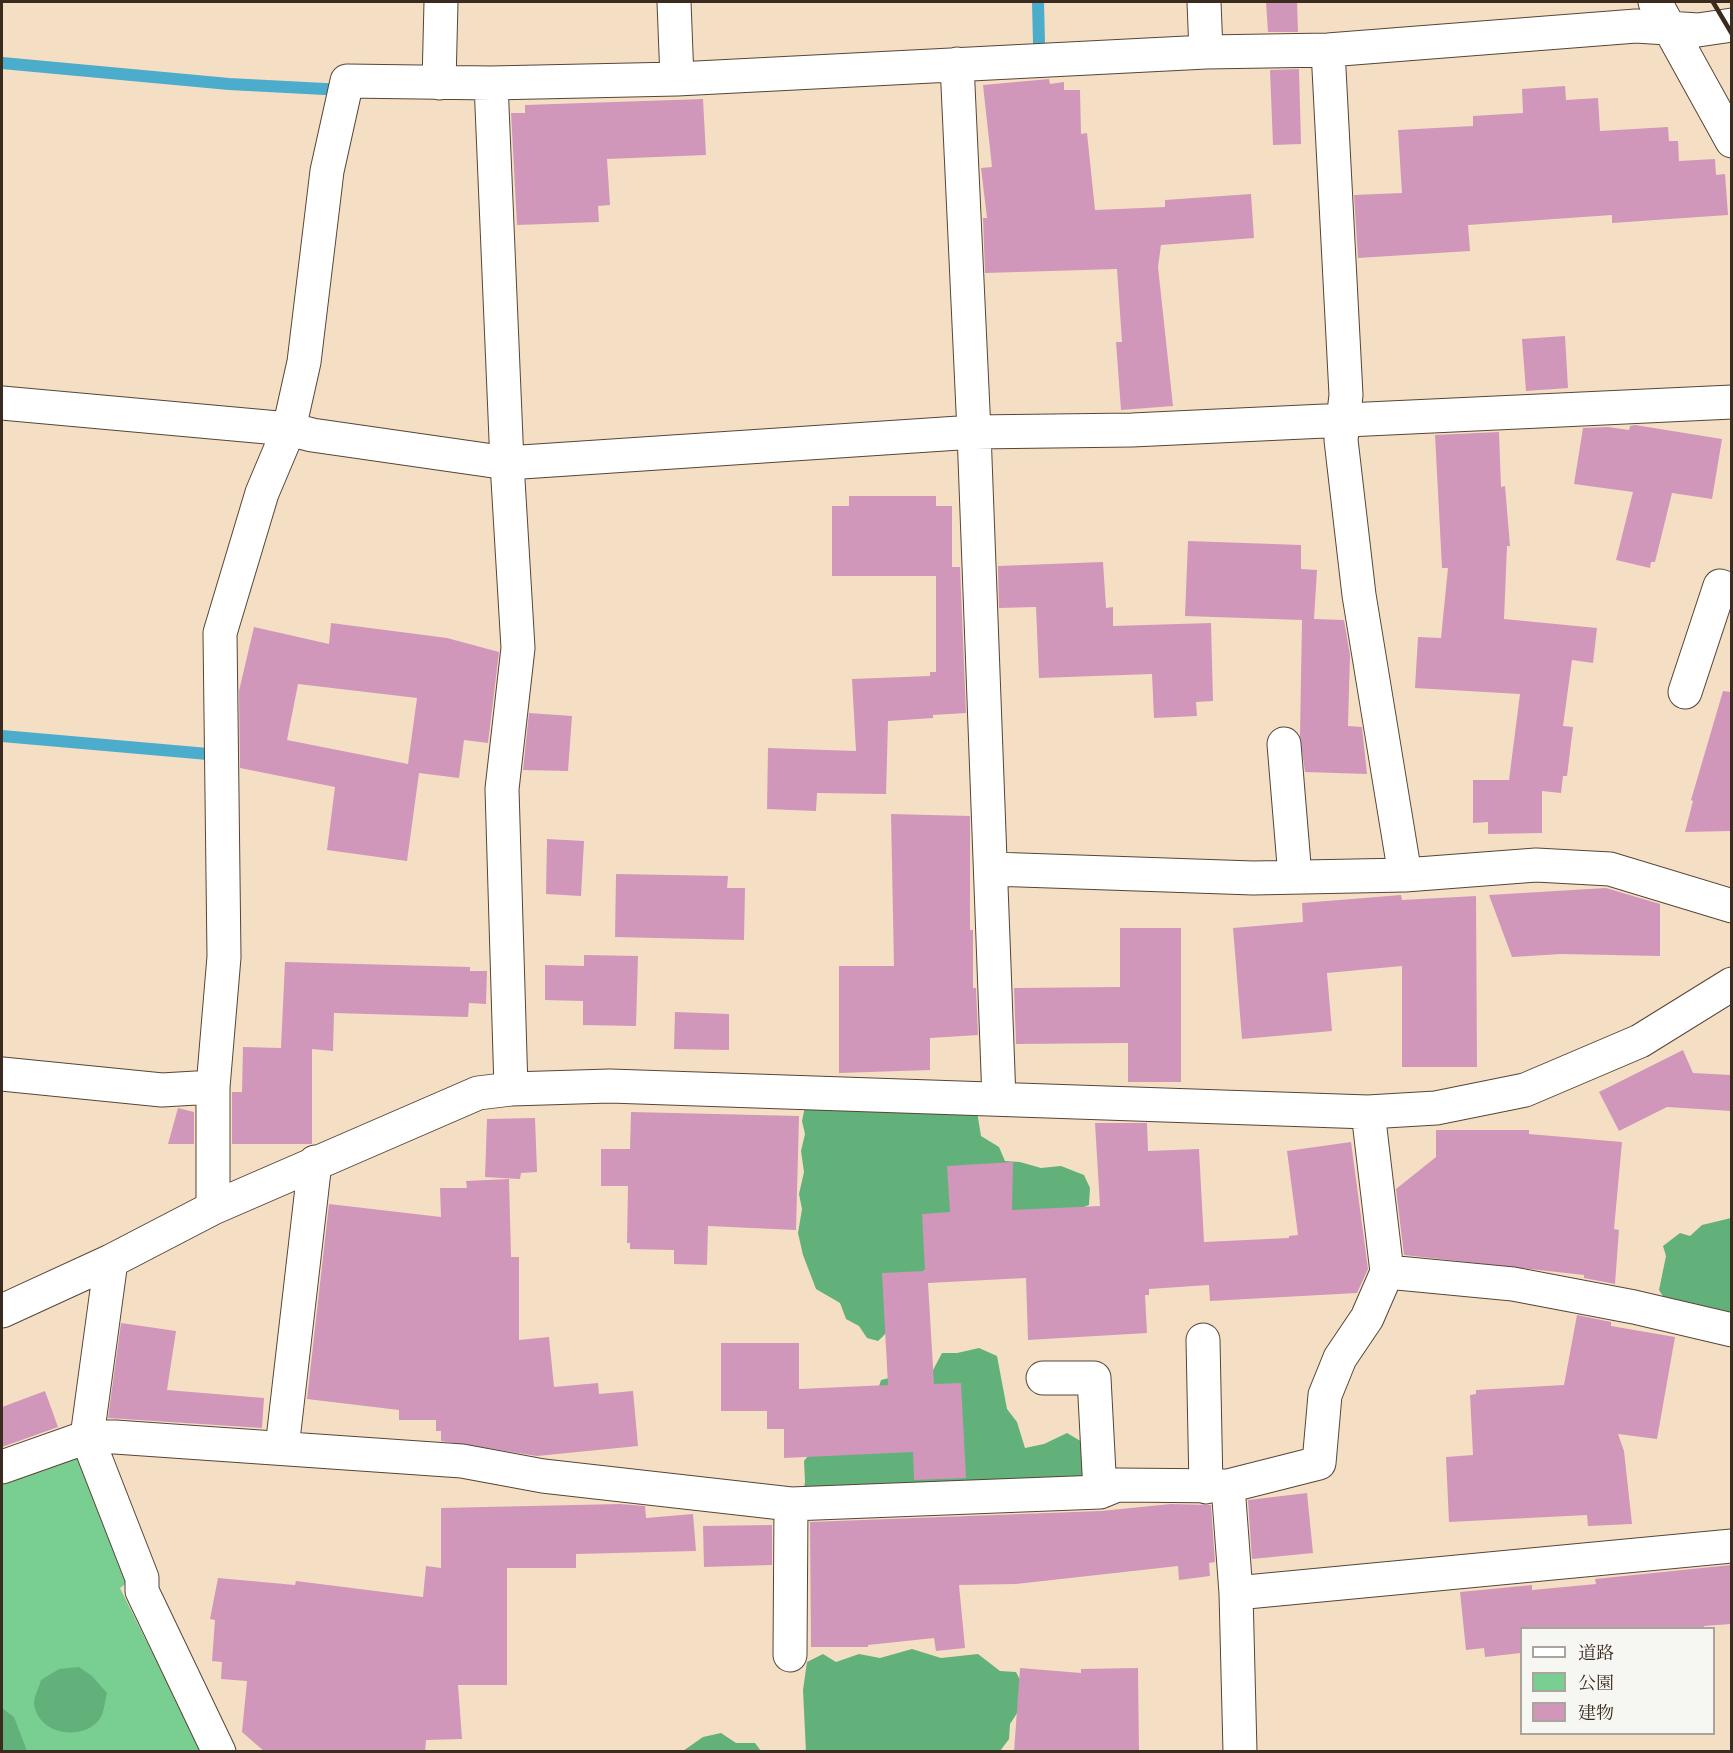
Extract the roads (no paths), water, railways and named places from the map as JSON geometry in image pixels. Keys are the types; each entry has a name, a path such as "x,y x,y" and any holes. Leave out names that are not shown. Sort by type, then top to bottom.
{"street":[{"path":"439,83 441,2"},
{"path":"674,2 677,79"},
{"path":"1204,2 1206,52"},
{"path":"1662,14 1731,141"},
{"path":"213,1208 213,1087 224,957 220,633 262,493 290,429 304,362 327,171 346,81 491,83 677,79 1206,52 1328,50 1636,26 1662,14 1698,30 1731,25"},
{"path":"1328,50 1346,395 1341,440 1359,595 1405,875"},
{"path":"957,64 992,869 999,1099"},
{"path":"491,83 507,463 518,648 502,789 511,1089"},
{"path":"2,403 290,429 312,435 507,463 974,432 1132,430 1731,402"},
{"path":"1685,692 1720,586 1731,590"},
{"path":"1284,744 1295,877"},
{"path":"992,869 1295,877 1405,875 1536,865 1610,869 1731,906"},
{"path":"2,1311 111,1261 213,1208 315,1162 478,1094 511,1089 610,1086 1368,1112 1436,1108 1525,1090 1640,1041 1731,984"},
{"path":"2,1074 162,1090 213,1087"},
{"path":"2,1467 87,1437 462,1461 543,1476 791,1504 1100,1492 1117,1485 1217,1487 1319,1463 1325,1395 1340,1358 1367,1318 1387,1272 1368,1112"},
{"path":"282,1448 315,1162"},
{"path":"111,1261 87,1437 142,1578 142,1591 219,1752"},
{"path":"1387,1272 1513,1284 1634,1307 1731,1330"},
{"path":"1203,1340 1217,1487 1236,1593 1240,1752"},
{"path":"1043,1378 1094,1378 1100,1492"},
{"path":"790,1655 791,1504"},
{"path":"1236,1593 1731,1546"}],"waterway":[{"path":"1038,2 1039,43"},
{"path":"2,63 229,84 344,90"},
{"path":"2,736 208,754"}],"railway":[{"path":"1713,2 1732,34"}]}
